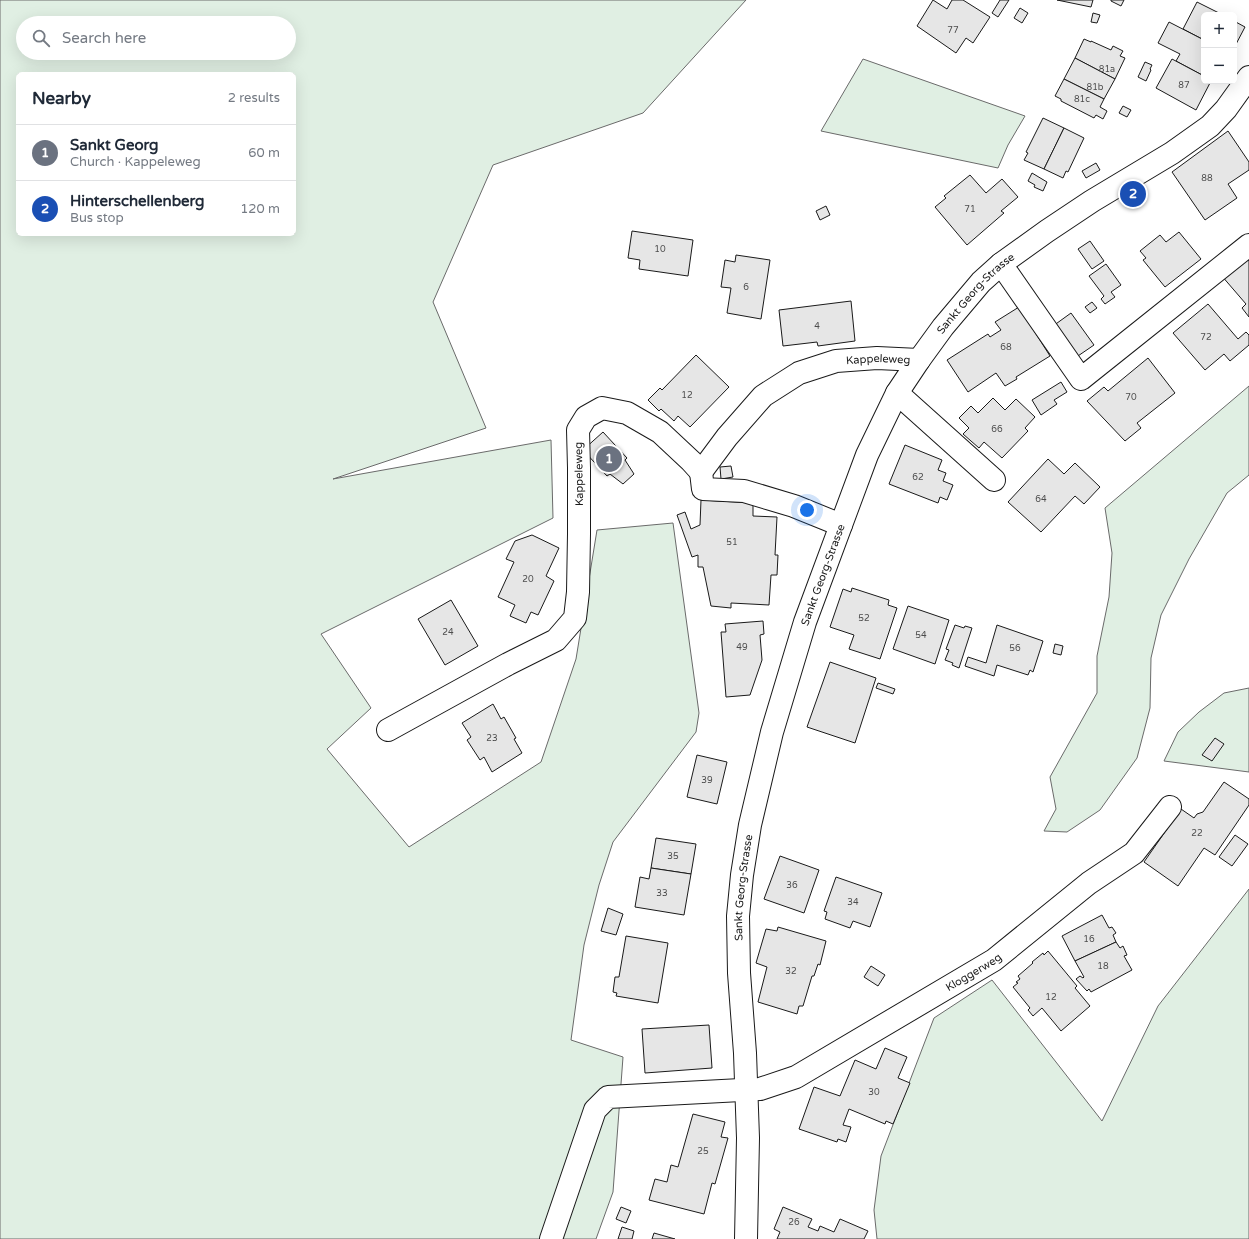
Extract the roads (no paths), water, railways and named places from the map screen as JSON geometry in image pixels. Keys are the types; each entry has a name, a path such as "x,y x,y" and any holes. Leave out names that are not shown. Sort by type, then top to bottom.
{"street":[{"name":"Sankt Georg-Strasse","path":"746,1239 748,1138 745,1053 739,973 738,916 742,875 750,825 772,732 801,637 867,455 897,393 942,327 981,282 1001,264 1073,214 1172,153 1210,126 1226,109 1249,77"},
{"path":"1001,264 1082,379 1249,245"},
{"name":"Kappeleweg","path":"388,730 508,664 556,640 575,618 578,592 579,549 580,468 578,430 586,417 602,408 628,413 660,432 701,472 727,437 763,396 799,373 836,361 877,358 919,360"},
{"path":"897,393 994,480"},
{"path":"701,472 703,489 744,492 794,506 841,525"},
{"name":"Kloggerweg","path":"551,1239 595,1110 608,1097 760,1089 796,1077 994,960 1089,883 1134,852 1170,807"}],"place":[{"name":"Hinterschellenberg","path":"1133,194"},
{"name":"Sankt Georg","path":"609,459"}]}
